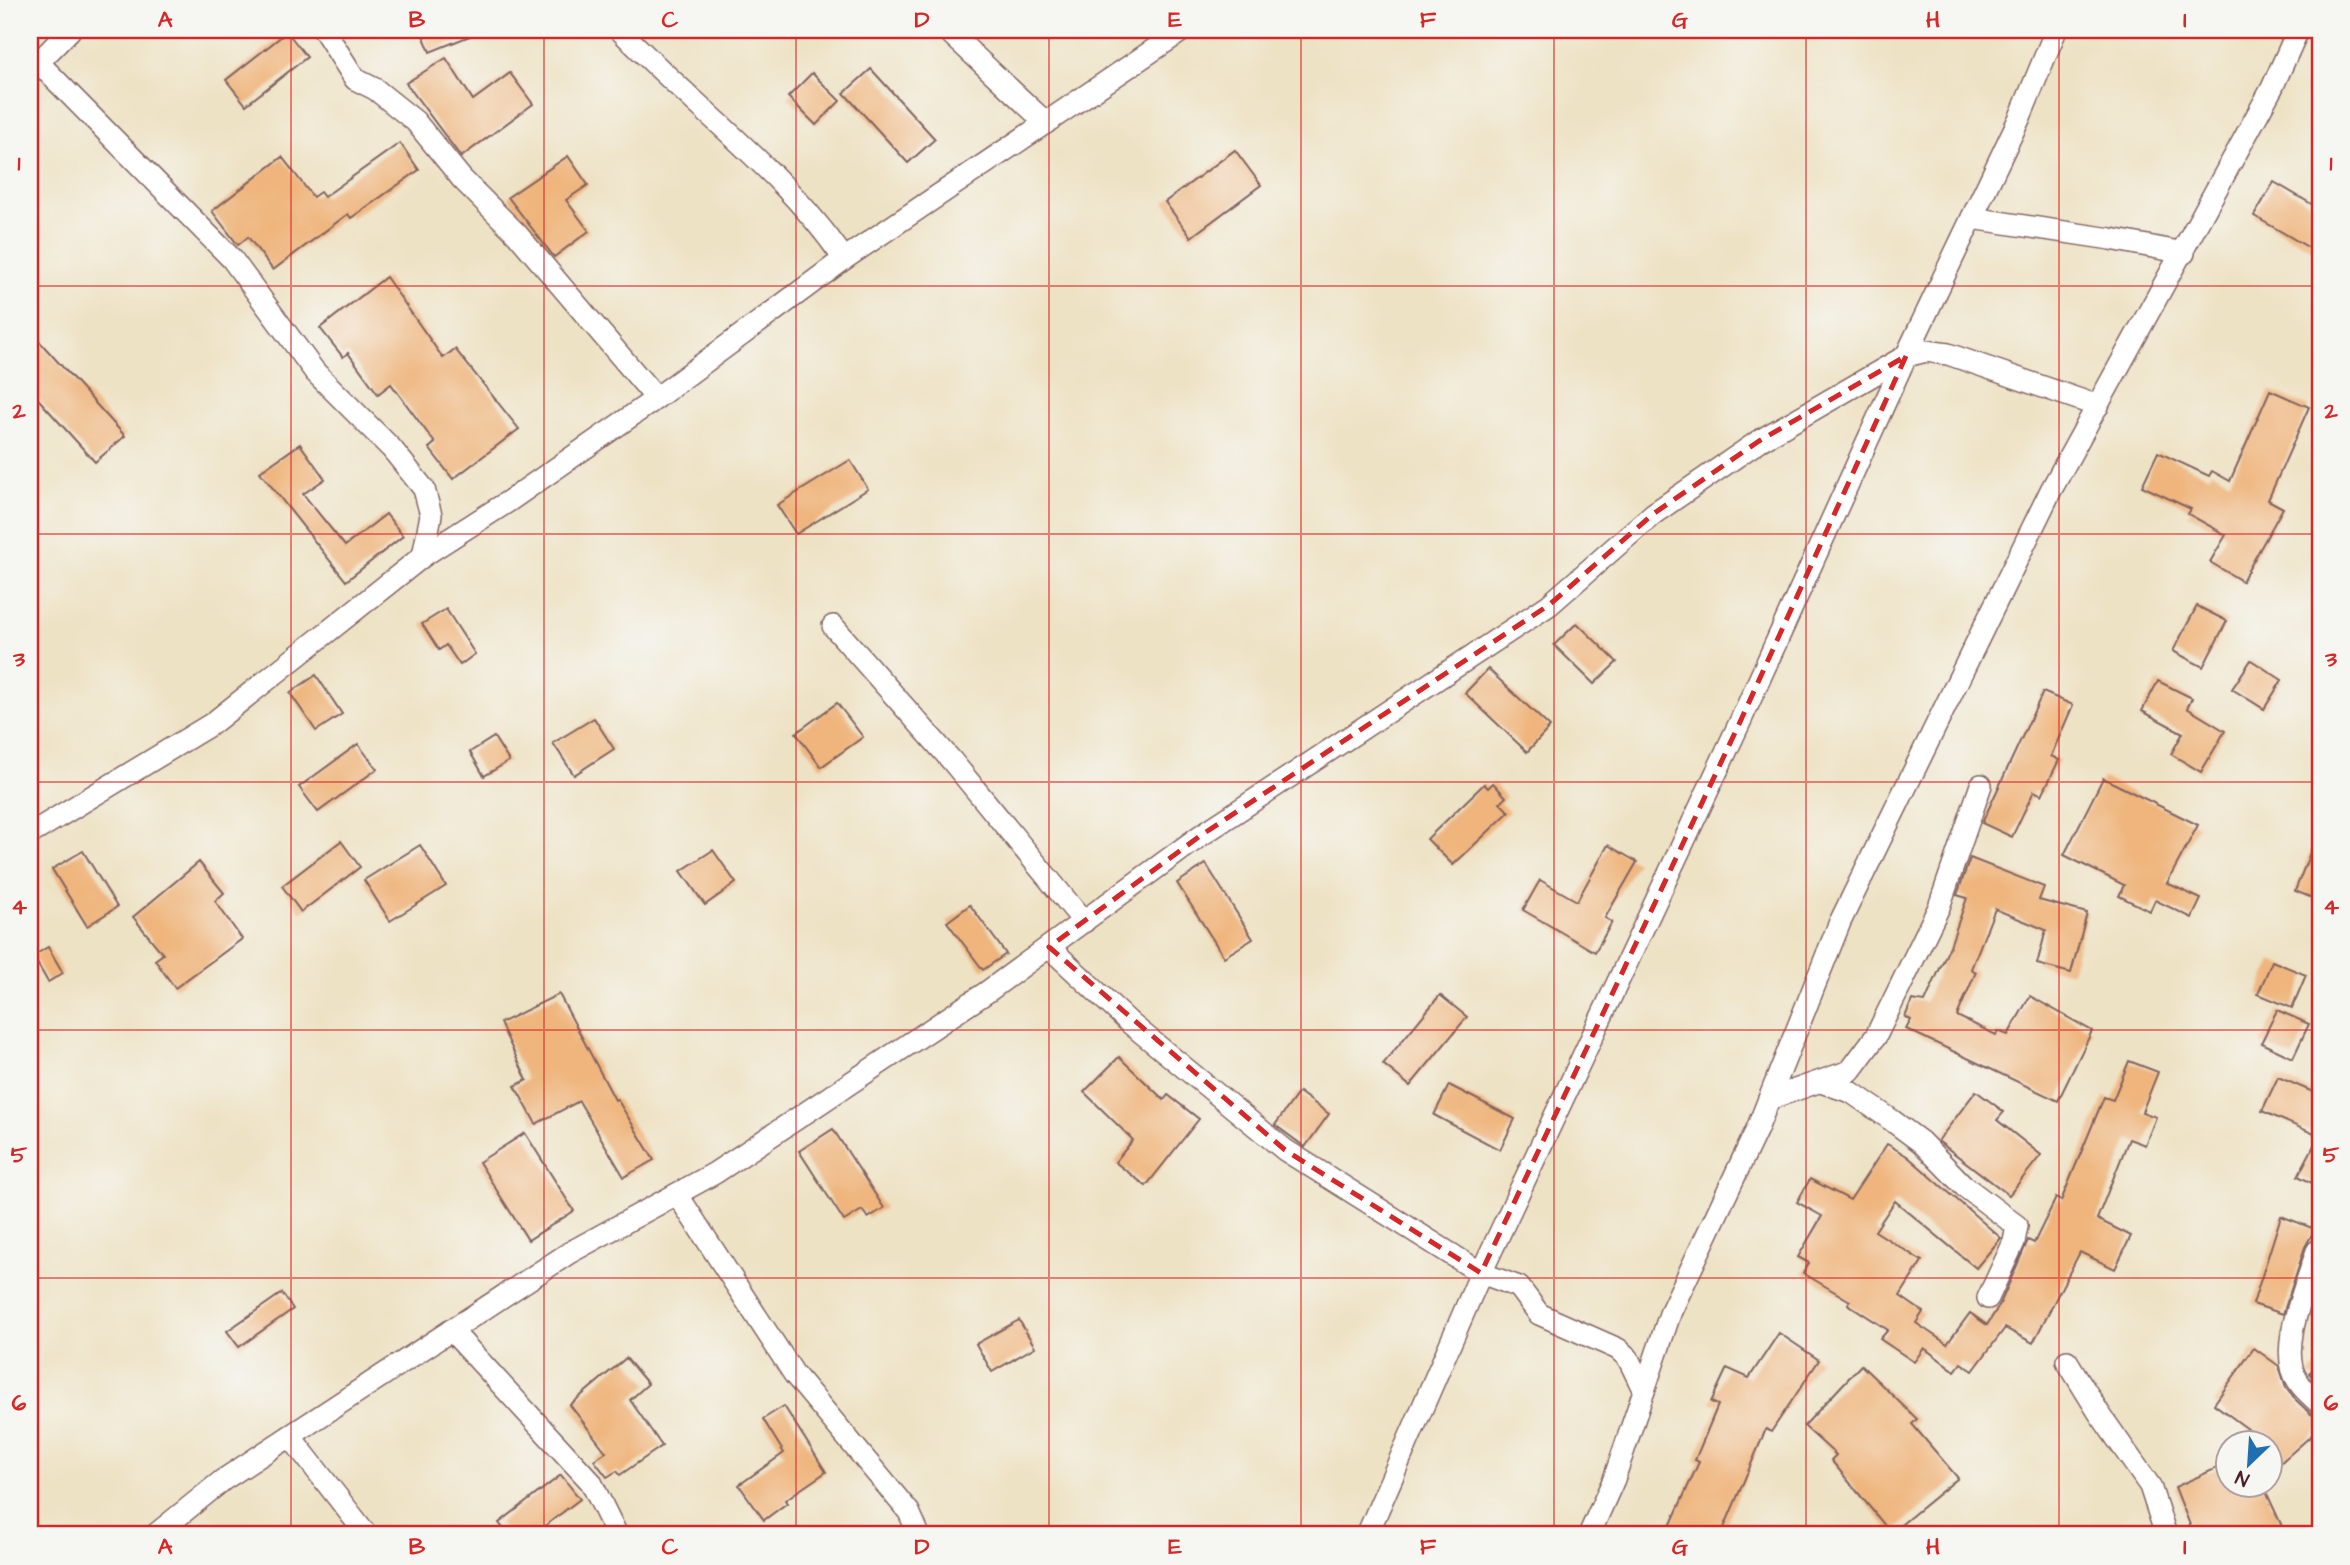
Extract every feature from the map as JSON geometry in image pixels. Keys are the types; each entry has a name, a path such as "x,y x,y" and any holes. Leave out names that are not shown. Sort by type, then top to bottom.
{"street":[{"path":"70,30 33,62 232,259 315,372 392,449 424,489 431,516 423,556"},
{"path":"324,30 355,79 375,89 415,121 463,179 517,234 656,398"},
{"path":"620,30 746,150 806,212 844,259"},
{"path":"947,30 1046,123"},
{"path":"30,834 213,723 423,556 509,501 656,398 844,259 1182,30"},
{"path":"1367,1535 1481,1273 1740,722 1906,356 2020,117 2056,30"},
{"path":"1589,1535 1614,1479 1671,1311 1769,1098 1840,922 2051,490 2272,88 2298,30"},
{"path":"1972,218 2183,253"},
{"path":"155,1535 223,1480 451,1330 569,1253 715,1173 987,992 1200,836 1549,605 1653,514 1759,441 1906,356 1926,351 1948,354 2098,406"},
{"path":"833,626 952,761 1084,922"},
{"path":"1769,1098 1850,1071 1876,1035 1939,906 1981,785"},
{"path":"1048,947 1131,1024 1285,1150 1481,1273 1519,1287 1539,1314 1618,1349 1628,1358 1644,1391"},
{"path":"1821,1082 1851,1092 1900,1126 1921,1142 1964,1186 2017,1226 2014,1242 1988,1298"},
{"path":"677,1194 794,1374 909,1512 919,1535"},
{"path":"2317,1251 2289,1345 2290,1363 2298,1381 2320,1405"},
{"path":"451,1330 591,1482 617,1535"},
{"path":"2067,1362 2098,1413 2150,1486 2165,1535"},
{"path":"290,1436 367,1535"}],"highlighted area":[{"path":"1906,356 1740,722 1481,1273 1285,1150 1049,947 1200,836 1549,605 1653,514 1759,441"}],"building":[{"path":"421,30 482,30 482,31 430,52"},
{"path":"287,32 307,57 246,105 226,80"},
{"path":"446,58 473,100 510,73 533,104 461,157 406,83"},
{"path":"871,69 935,139 908,163 844,93"},
{"path":"812,73 840,101 816,125 788,97"},
{"path":"400,143 419,170 351,218 348,214 273,270 248,237 238,245 212,211 282,157 313,197 320,192 324,197"},
{"path":"1235,150 1261,185 1191,237 1165,202"},
{"path":"568,156 588,185 566,200 589,231 554,257 508,197"},
{"path":"2274,182 2320,209 2320,254 2254,216"},
{"path":"386,277 443,358 455,349 519,429 453,479 429,448 435,443 391,384 378,394 348,353 343,357 320,328"},
{"path":"30,331 125,436 95,462 30,390"},
{"path":"2270,390 2309,407 2268,500 2283,508 2242,581 2210,562 2226,535 2188,514 2191,509 2142,486 2158,452 2209,476 2212,471 2230,481"},
{"path":"300,444 325,479 303,494 345,546 386,514 403,536 346,581 260,472"},
{"path":"850,460 868,489 796,534 777,505"},
{"path":"2197,606 2227,621 2203,667 2173,651"},
{"path":"446,609 475,654 460,665 446,645 439,650 422,624"},
{"path":"1577,623 1617,662 1594,684 1554,645"},
{"path":"2251,660 2282,680 2264,709 2232,689"},
{"path":"1488,669 1550,727 1527,752 1465,693"},
{"path":"316,675 342,714 316,731 290,693"},
{"path":"2158,681 2192,698 2187,708 2225,731 2201,772 2171,754 2183,733 2142,711"},
{"path":"2043,692 2073,705 2051,756 2059,760 2042,795 2034,791 2012,837 1982,823"},
{"path":"837,703 863,737 821,767 796,733"},
{"path":"594,718 614,749 574,775 553,743"},
{"path":"494,737 509,761 484,776 470,752"},
{"path":"358,744 377,769 318,812 299,787"},
{"path":"2103,778 2198,825 2167,883 2201,899 2192,918 2155,900 2150,911 2119,896 2124,885 2064,855"},
{"path":"1493,783 1506,797 1500,803 1509,812 1453,865 1427,839 1484,784 1488,788"},
{"path":"2320,830 2320,901 2295,891"},
{"path":"341,841 360,867 301,912 282,886"},
{"path":"420,845 446,886 390,921 364,880"},
{"path":"1608,845 1637,862 1605,918 1612,922 1595,952 1523,910 1540,880 1577,901"},
{"path":"713,850 736,883 705,905 681,871"},
{"path":"83,851 117,907 87,926 52,869"},
{"path":"1970,858 2044,887 2039,900 2087,913 2071,973 2037,964 2046,930 1995,909 1971,969 1976,972 1957,1016 1996,1035 1998,1031 2008,1035 2030,996 2092,1031 2058,1101 1906,1029 1911,1020 1905,1017 1912,1000 1925,1002 1950,946 1967,898 1957,895"},
{"path":"199,862 224,893 215,901 242,939 175,988 155,960 163,954 133,917"},
{"path":"1206,864 1253,939 1224,957 1177,883"},
{"path":"970,905 1006,954 983,970 947,922"},
{"path":"48,947 63,973 48,982 33,956"},
{"path":"2272,961 2306,975 2292,1008 2258,994"},
{"path":"559,994 615,1100 617,1099 654,1160 624,1177 579,1101 536,1124 515,1086 527,1080 500,1023"},
{"path":"1440,995 1467,1017 1410,1086 1383,1064"},
{"path":"2277,1010 2309,1024 2293,1058 2261,1043"},
{"path":"1119,1057 1164,1100 1168,1095 1199,1119 1146,1186 1115,1162 1133,1140 1084,1092"},
{"path":"2129,1061 2158,1072 2142,1112 2156,1117 2145,1145 2129,1139 2097,1219 2131,1236 2115,1269 2080,1252 2033,1343 2005,1328 1973,1371 1961,1363 1955,1371 1924,1348 1914,1362 1880,1339 1888,1330 1848,1304 1850,1301 1803,1273 1809,1263 1798,1257 1822,1216 1797,1202 1810,1179 1850,1200 1887,1144 1907,1156 2001,1238 1976,1268 1895,1201 1875,1231 1922,1261 1900,1296 1923,1312 1916,1323 1947,1344 1970,1313 1987,1325 2000,1304 2028,1240 2034,1243 2056,1198 2061,1201 2104,1097 2113,1100"},
{"path":"2278,1077 2320,1095 2320,1187 2298,1176 2319,1136 2262,1111"},
{"path":"1449,1085 1515,1119 1500,1150 1434,1115"},
{"path":"1976,1091 2004,1112 1997,1120 2041,1155 2009,1195 1938,1141"},
{"path":"1299,1092 1329,1114 1305,1147 1275,1125"},
{"path":"833,1129 884,1208 868,1218 862,1210 844,1221 799,1151"},
{"path":"525,1133 574,1211 528,1240 479,1162"},
{"path":"2281,1216 2315,1229 2305,1247 2283,1314 2253,1304"},
{"path":"282,1293 293,1309 239,1347 227,1331"},
{"path":"1019,1320 1035,1347 992,1372 976,1344"},
{"path":"1779,1333 1819,1360 1771,1432 1766,1429 1721,1535 1666,1535 1699,1462 1695,1460 1718,1405 1711,1402 1727,1368 1749,1378"},
{"path":"2254,1348 2279,1366 2286,1387 2296,1400 2311,1414 2320,1417 2320,1428 2284,1460 2284,1428 2247,1428 2214,1404"},
{"path":"626,1358 648,1384 630,1400 662,1446 620,1475 617,1471 607,1477 594,1460 606,1452 570,1405"},
{"path":"2320,1364 2320,1386 2309,1373"},
{"path":"1861,1365 1917,1419 1912,1424 1958,1478 1891,1533 1831,1460 1836,1455 1804,1426"},
{"path":"784,1406 826,1472 785,1500 787,1503 764,1520 739,1485 784,1453 763,1419"},
{"path":"2214,1469 2214,1498 2269,1498 2286,1535 2194,1535 2175,1487"},
{"path":"561,1475 580,1499 533,1535 508,1535 499,1523"}]}
